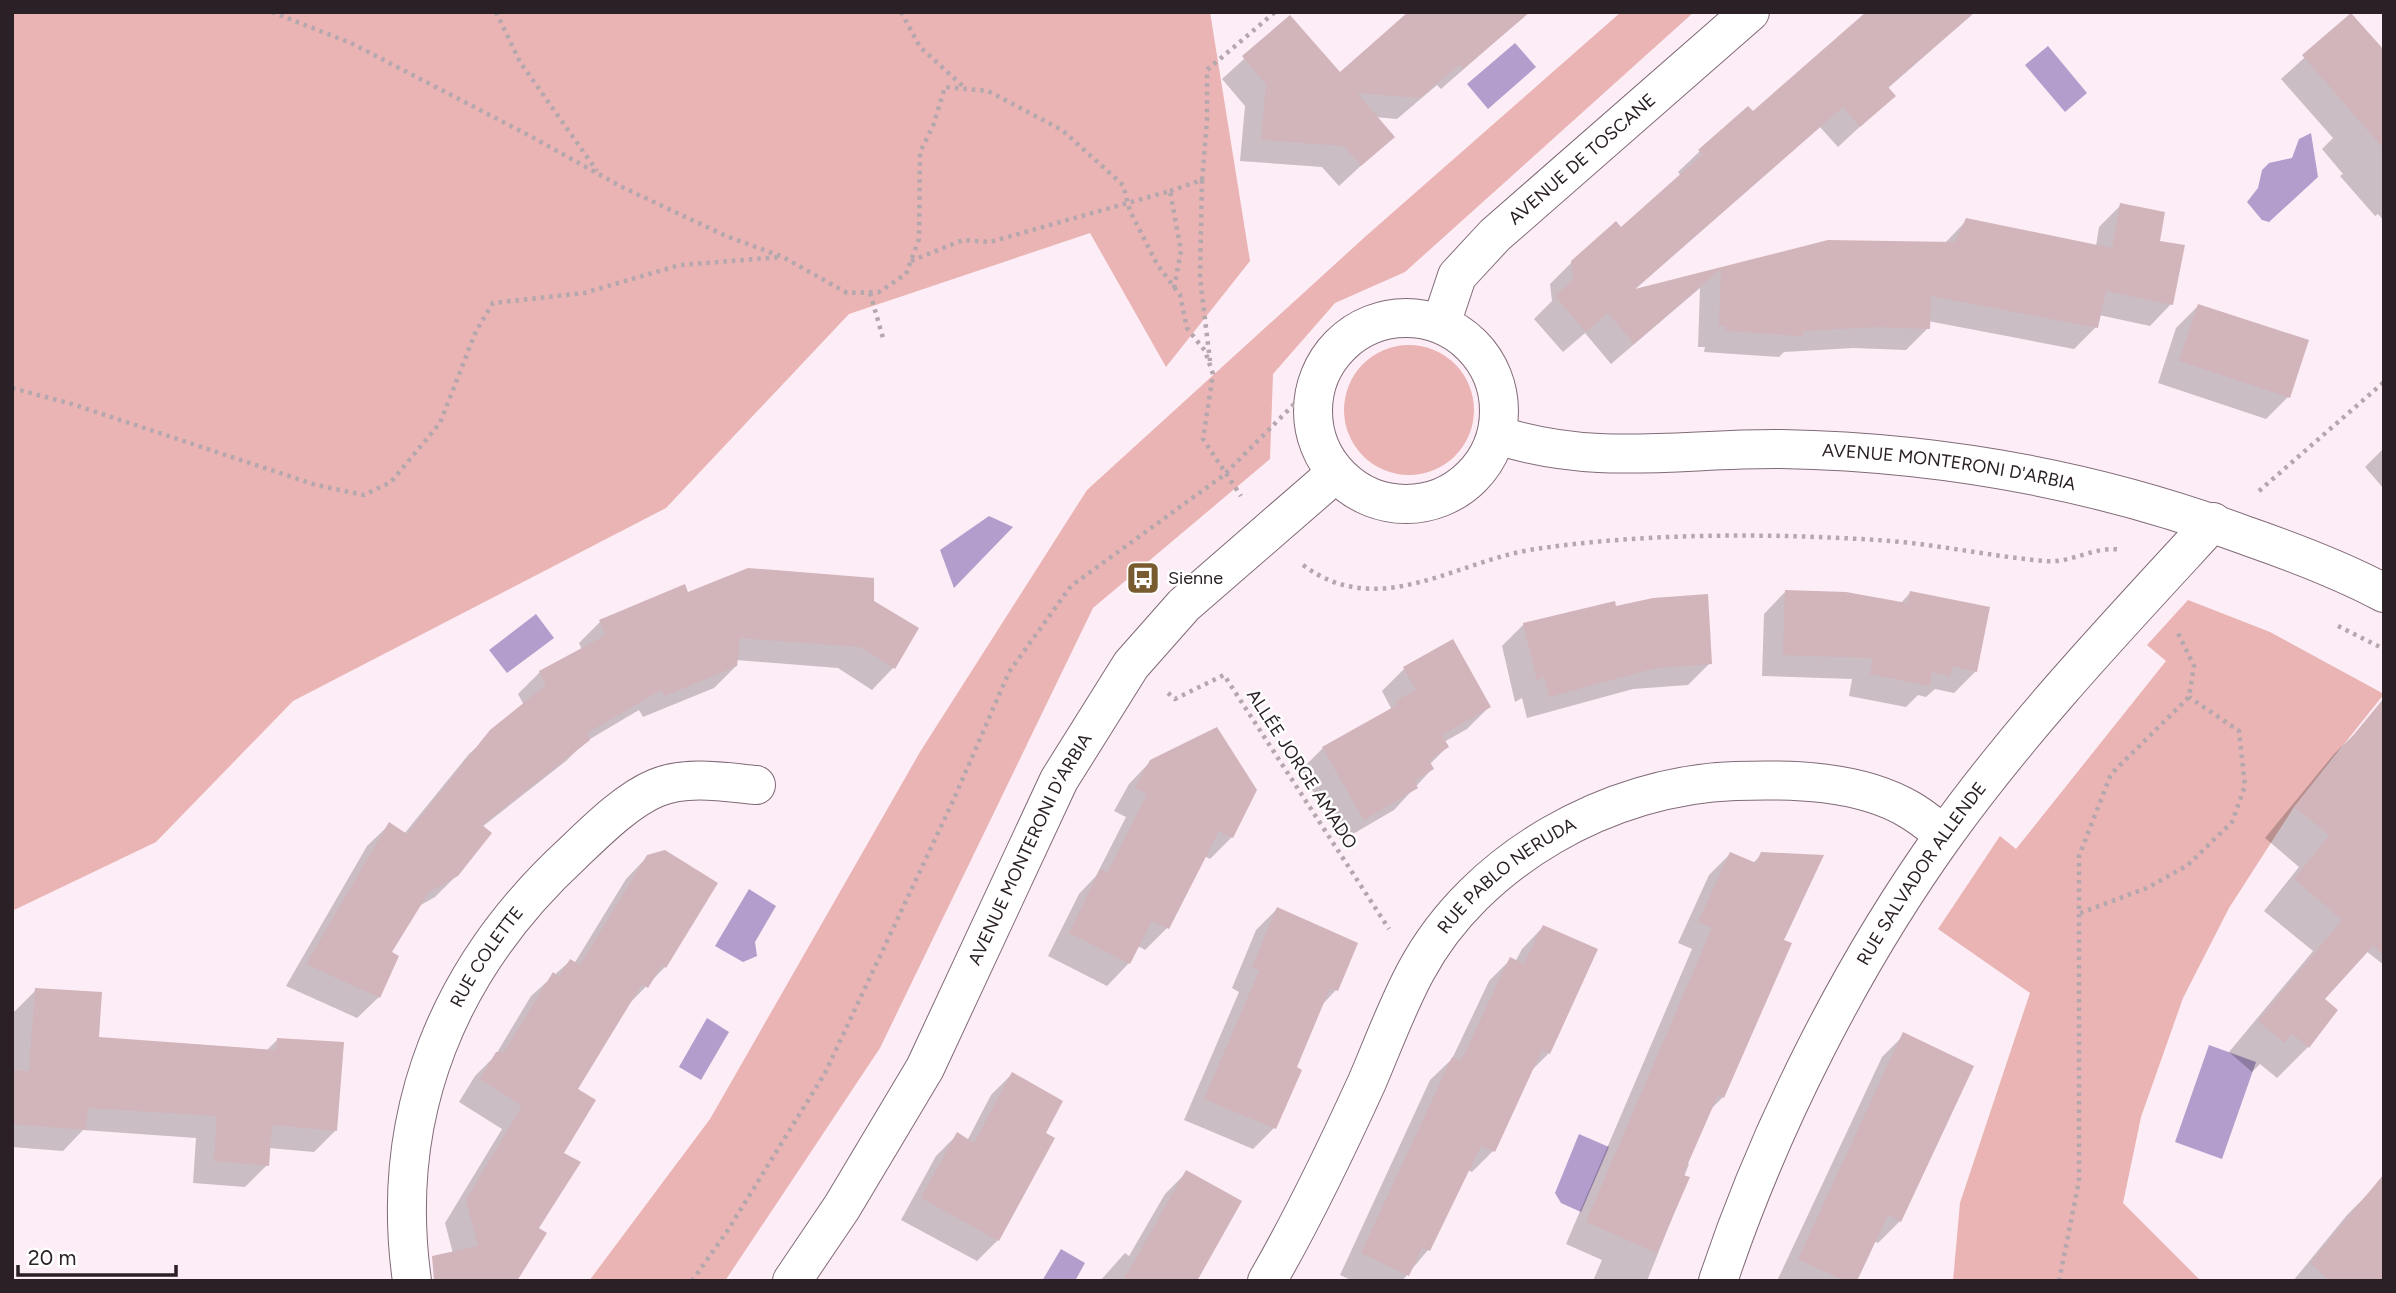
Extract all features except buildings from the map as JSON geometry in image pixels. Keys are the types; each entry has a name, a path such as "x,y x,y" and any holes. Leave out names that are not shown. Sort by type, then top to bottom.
{"street":[{"name":"AVENUE DE TOSCANE","path":"1441,324 1457,276 1495,235 1750,12"},
{"path":"1409,318 1441,324 1460,334 1483,357 1497,386 1500,418 1492,450 1473,476 1447,496 1425,503 1392,503 1361,493 1336,473 1319,444 1312,413 1317,380 1333,352 1358,331 1377,322 1409,318"},
{"name":"AVENUE MONTERONI D'ARBIA","path":"1497,435 1537,448 1600,456 1779,449 1876,453 1966,463 2066,481 2228,528 2384,593"},
{"name":"AVENUE MONTERONI D'ARBIA","path":"792,1281 842,1207 925,1068 1059,780 1131,665 1184,605 1336,473"},
{"name":"RUE SALVADOR ALLENDE","path":"1718,1281 1734,1234 1795,1090 1875,941 1944,835 2078,668 2166,574 2228,528"},
{"name":"RUE COLETTE","path":"412,1281 408,1195 424,1085 449,1015 478,961 511,916 552,872 604,823 657,788 704,780 756,785"},
{"name":"RUE PABLO NERUDA","path":"1267,1281 1297,1229 1416,971 1467,902 1511,862 1555,833 1607,808 1661,791 1714,781 1767,780 1819,784 1871,793 1910,809 1944,835"}],"path":[{"path":"272,12 353,44 599,175 726,236 783,257 847,293 879,292 906,274 919,239 920,152 933,126 946,87 988,91 1062,130 1123,185 1127,203 1157,264 1180,295 1186,328 1205,351 1213,374 1203,439 1224,475 1268,531 1306,567 1353,590 1417,584 1534,549 1688,537 1877,540 2049,562 2109,548 2166,574 2194,666 2189,697 2112,774 2079,856 2079,1181 2059,1281"},
{"path":"496,12 520,62 599,175"},
{"path":"901,12 919,47 965,89"},
{"path":"1211,368 1200,278 1207,70 1275,12"},
{"path":"911,261 962,240 990,242 1202,180"},
{"path":"1170,191 1181,251 1174,288"},
{"path":"12,388 72,404 316,485 364,495 391,482 440,423 476,331 493,303 584,293 680,265 783,257"},
{"path":"870,292 883,338"},
{"path":"692,1281 729,1230 825,1073 953,801 1009,672 1071,586 1224,475 1317,380"},
{"path":"2228,528 2257,492 2384,382"},
{"path":"2336,625 2384,649"},
{"name":"ALLÉE JORGE AMADO","path":"1131,665 1175,699 1224,675 1416,971"},
{"path":"2081,913 2147,888 2188,865 2232,821 2245,786 2239,731 2189,697"}],"shaded area":[{"path":"12,12 1210,12 1250,261 1166,367 1090,233 849,314 666,508 293,701 156,842 12,911"},
{"path":"1621,12 1694,12 1405,272 1335,303 1273,374 1270,459 1093,608 880,1048 725,1281 589,1281 710,1119 920,752 1087,490 1366,236"},
{"path":"1515,43 1536,67 1488,109 1467,84"},
{"path":"2048,46 2087,93 2065,112 2025,65"},
{"path":"2311,133 2318,177 2269,222 2262,220 2247,202 2258,188 2262,170 2269,163 2292,158 2299,139"},
{"path":"1409,345 1434,350 1455,364 1469,385 1474,410 1469,435 1455,456 1434,470 1409,475 1384,470 1363,456 1349,435 1344,410 1349,385 1363,364 1384,350"},
{"path":"989,516 1013,527 954,588 940,550"},
{"path":"2188,600 2270,632 2384,694 2294,807 2229,908 2183,998 2141,1117 2123,1203 2201,1281 1953,1281 1960,1203 2030,993 1938,929 2000,836 2016,849 2166,661 2147,645"},
{"path":"536,614 554,638 507,673 489,650"},
{"path":"749,889 776,906 755,942 757,956 743,962 715,946"},
{"path":"707,1018 729,1032 701,1080 679,1067"},
{"path":"2209,1045 2256,1062 2222,1159 2175,1142"},
{"path":"1579,1134 1609,1147 1581,1212 1561,1203 1555,1193"},
{"path":"1061,1249 1085,1263 1075,1281 1042,1281"}],"place":[{"name":"Sienne","path":"1143,578"}]}
